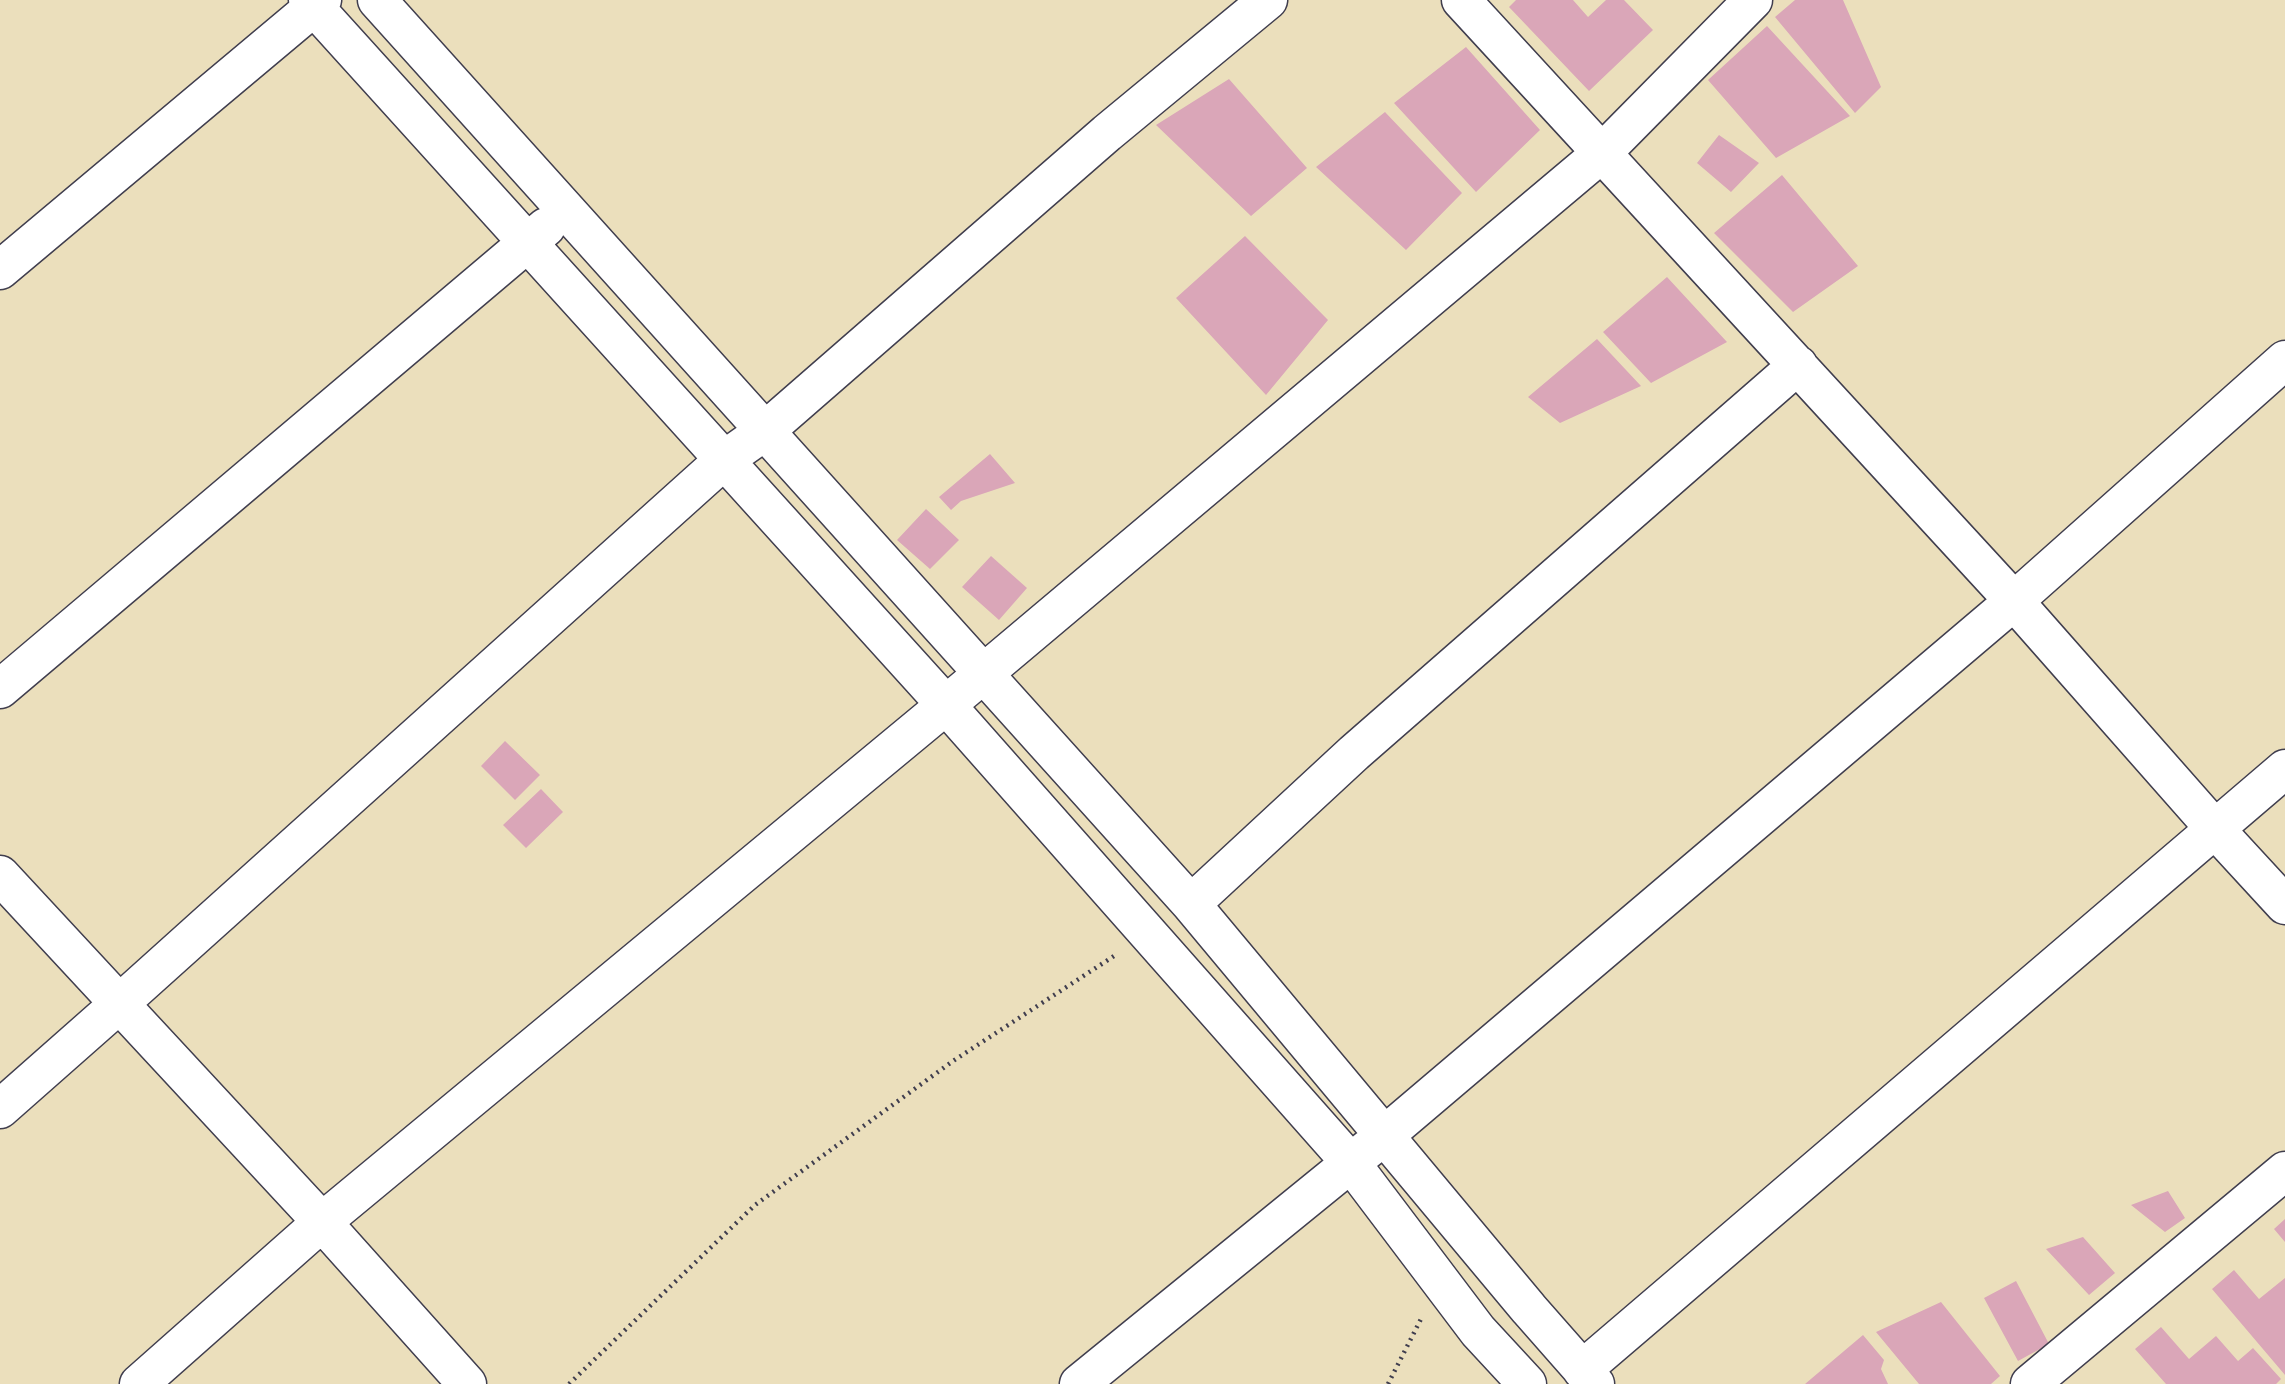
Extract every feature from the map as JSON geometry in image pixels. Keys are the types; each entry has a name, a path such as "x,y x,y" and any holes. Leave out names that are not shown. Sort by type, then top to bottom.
{"street":[{"path":"377,0 1191,904 1589,1377 2285,769"},
{"path":"0,1109 724,460 765,431 1107,133 1268,0"},
{"path":"1461,0 2014,601 2215,830 2285,905"},
{"path":"139,1384 322,1222 946,705 1603,152 1753,0"},
{"path":"0,270 315,2 529,244 946,705 1351,1163 1478,1331 1527,1384"},
{"path":"0,690 529,244 565,210"},
{"path":"1079,1384 1385,1135 2014,601 2285,360"},
{"path":"1191,904 1354,753 1798,365"},
{"path":"0,875 322,1222 467,1384"},
{"path":"2030,1384 2285,1171"}],"path":[{"path":"569,1384 755,1205 953,1061 1148,934"},
{"path":"1388,1384 1441,1280"}],"building":[{"path":"1516,0 1573,0 1588,17 1606,0 1624,0 1653,30 1589,91 1509,7"},
{"path":"1795,0 1843,0 1881,87 1855,113 1775,17"},
{"path":"1767,26 1850,116 1776,158 1708,80"},
{"path":"1466,47 1540,130 1476,192 1394,103"},
{"path":"1229,79 1307,168 1251,216 1156,125"},
{"path":"1385,112 1462,193 1406,250 1316,167"},
{"path":"1719,135 1759,163 1731,192 1697,163"},
{"path":"1782,175 1858,266 1793,312 1714,233"},
{"path":"1245,236 1328,320 1266,395 1176,298"},
{"path":"1667,277 1727,342 1651,383 1603,332"},
{"path":"1597,339 1641,386 1560,423 1528,397"},
{"path":"990,454 1015,483 961,501 951,510 939,497"},
{"path":"926,509 959,540 930,569 897,540"},
{"path":"991,556 1027,588 999,620 962,587"},
{"path":"505,741 540,775 515,800 481,766"},
{"path":"541,789 563,812 526,848 503,825"},
{"path":"2168,1191 2185,1218 2165,1232 2131,1205"},
{"path":"2285,1219 2285,1242 2274,1229"},
{"path":"2083,1237 2115,1273 2089,1295 2046,1249"},
{"path":"2234,1270 2259,1299 2285,1278 2285,1375 2212,1289"},
{"path":"2016,1281 2049,1344 2018,1361 1984,1298"},
{"path":"1941,1302 2000,1376 1991,1384 1919,1384 1876,1332"},
{"path":"2161,1327 2189,1359 2216,1336 2238,1361 2253,1348 2281,1379 2276,1384 2166,1384 2135,1349"},
{"path":"1863,1335 1884,1360 1881,1369 1888,1384 1805,1384"}]}
